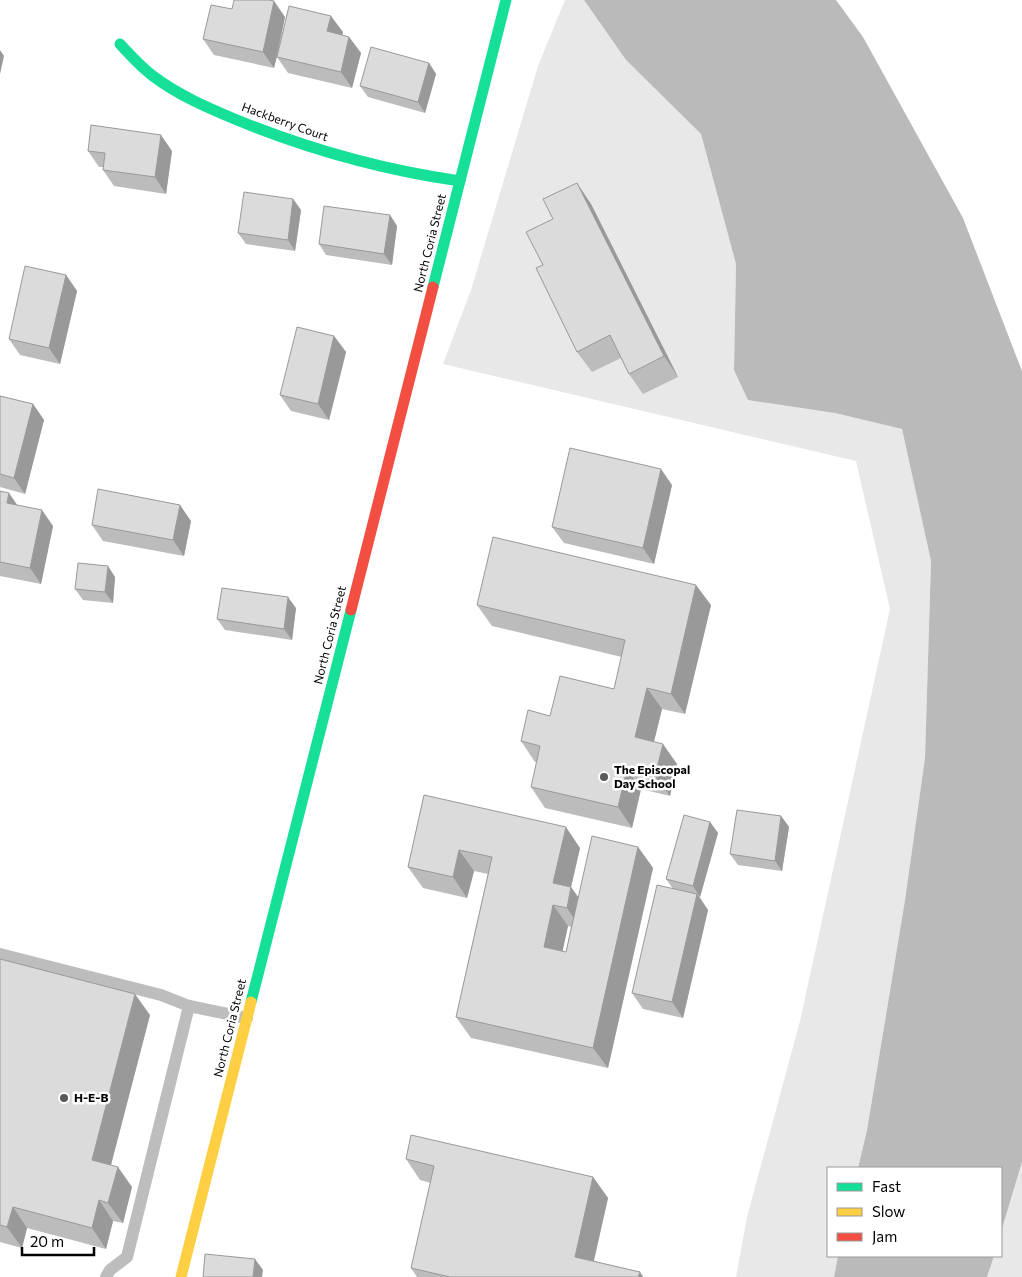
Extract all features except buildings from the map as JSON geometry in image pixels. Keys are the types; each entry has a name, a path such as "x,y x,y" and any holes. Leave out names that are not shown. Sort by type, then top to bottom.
{"street":[{"name":"North Coria Street","path":"181,1277 506,0"},
{"name":"Hackberry Court","path":"120,44 157,79 216,112 282,137 353,160 420,176 460,181"}],"lane":[{"path":"0,954 160,995 189,1006 246,1018"},
{"path":"106,1277 110,1270 127,1257 189,1006"}],"shaded area":[{"path":"565,0 584,0 626,60 701,134 736,264 734,370 835,413 902,429 931,561 925,758 905,900 867,1130 858,1167 827,1167 827,1257 838,1257 834,1277 736,1277 747,1217 800,1021 890,609 856,461 443,364 471,290 538,66"},
{"path":"584,0 836,0 863,37 963,218 1022,371 1022,1162 1002,1229 1002,1167 858,1167 867,1130 905,900 925,758 931,561 902,429 835,413 748,400 734,370 736,264 701,134 626,60"},
{"path":"1022,1162 1022,1277 987,1277 994,1257 1002,1257 1002,1229"},
{"path":"838,1257 994,1257 987,1277 834,1277"}],"traffic: fast":[{"path":"433,287 506,0"},
{"path":"120,44 144,69 163,83 194,101 237,120 318,149 374,165 460,181"},
{"path":"251,1002 351,610"}],"traffic: slow":[{"path":"181,1277 251,1002"}],"traffic: jam":[{"path":"351,610 433,287"}],"place":[{"name":"The Episcopal Day School","path":"604,777"},
{"name":"H-E-B","path":"64,1098"}]}
